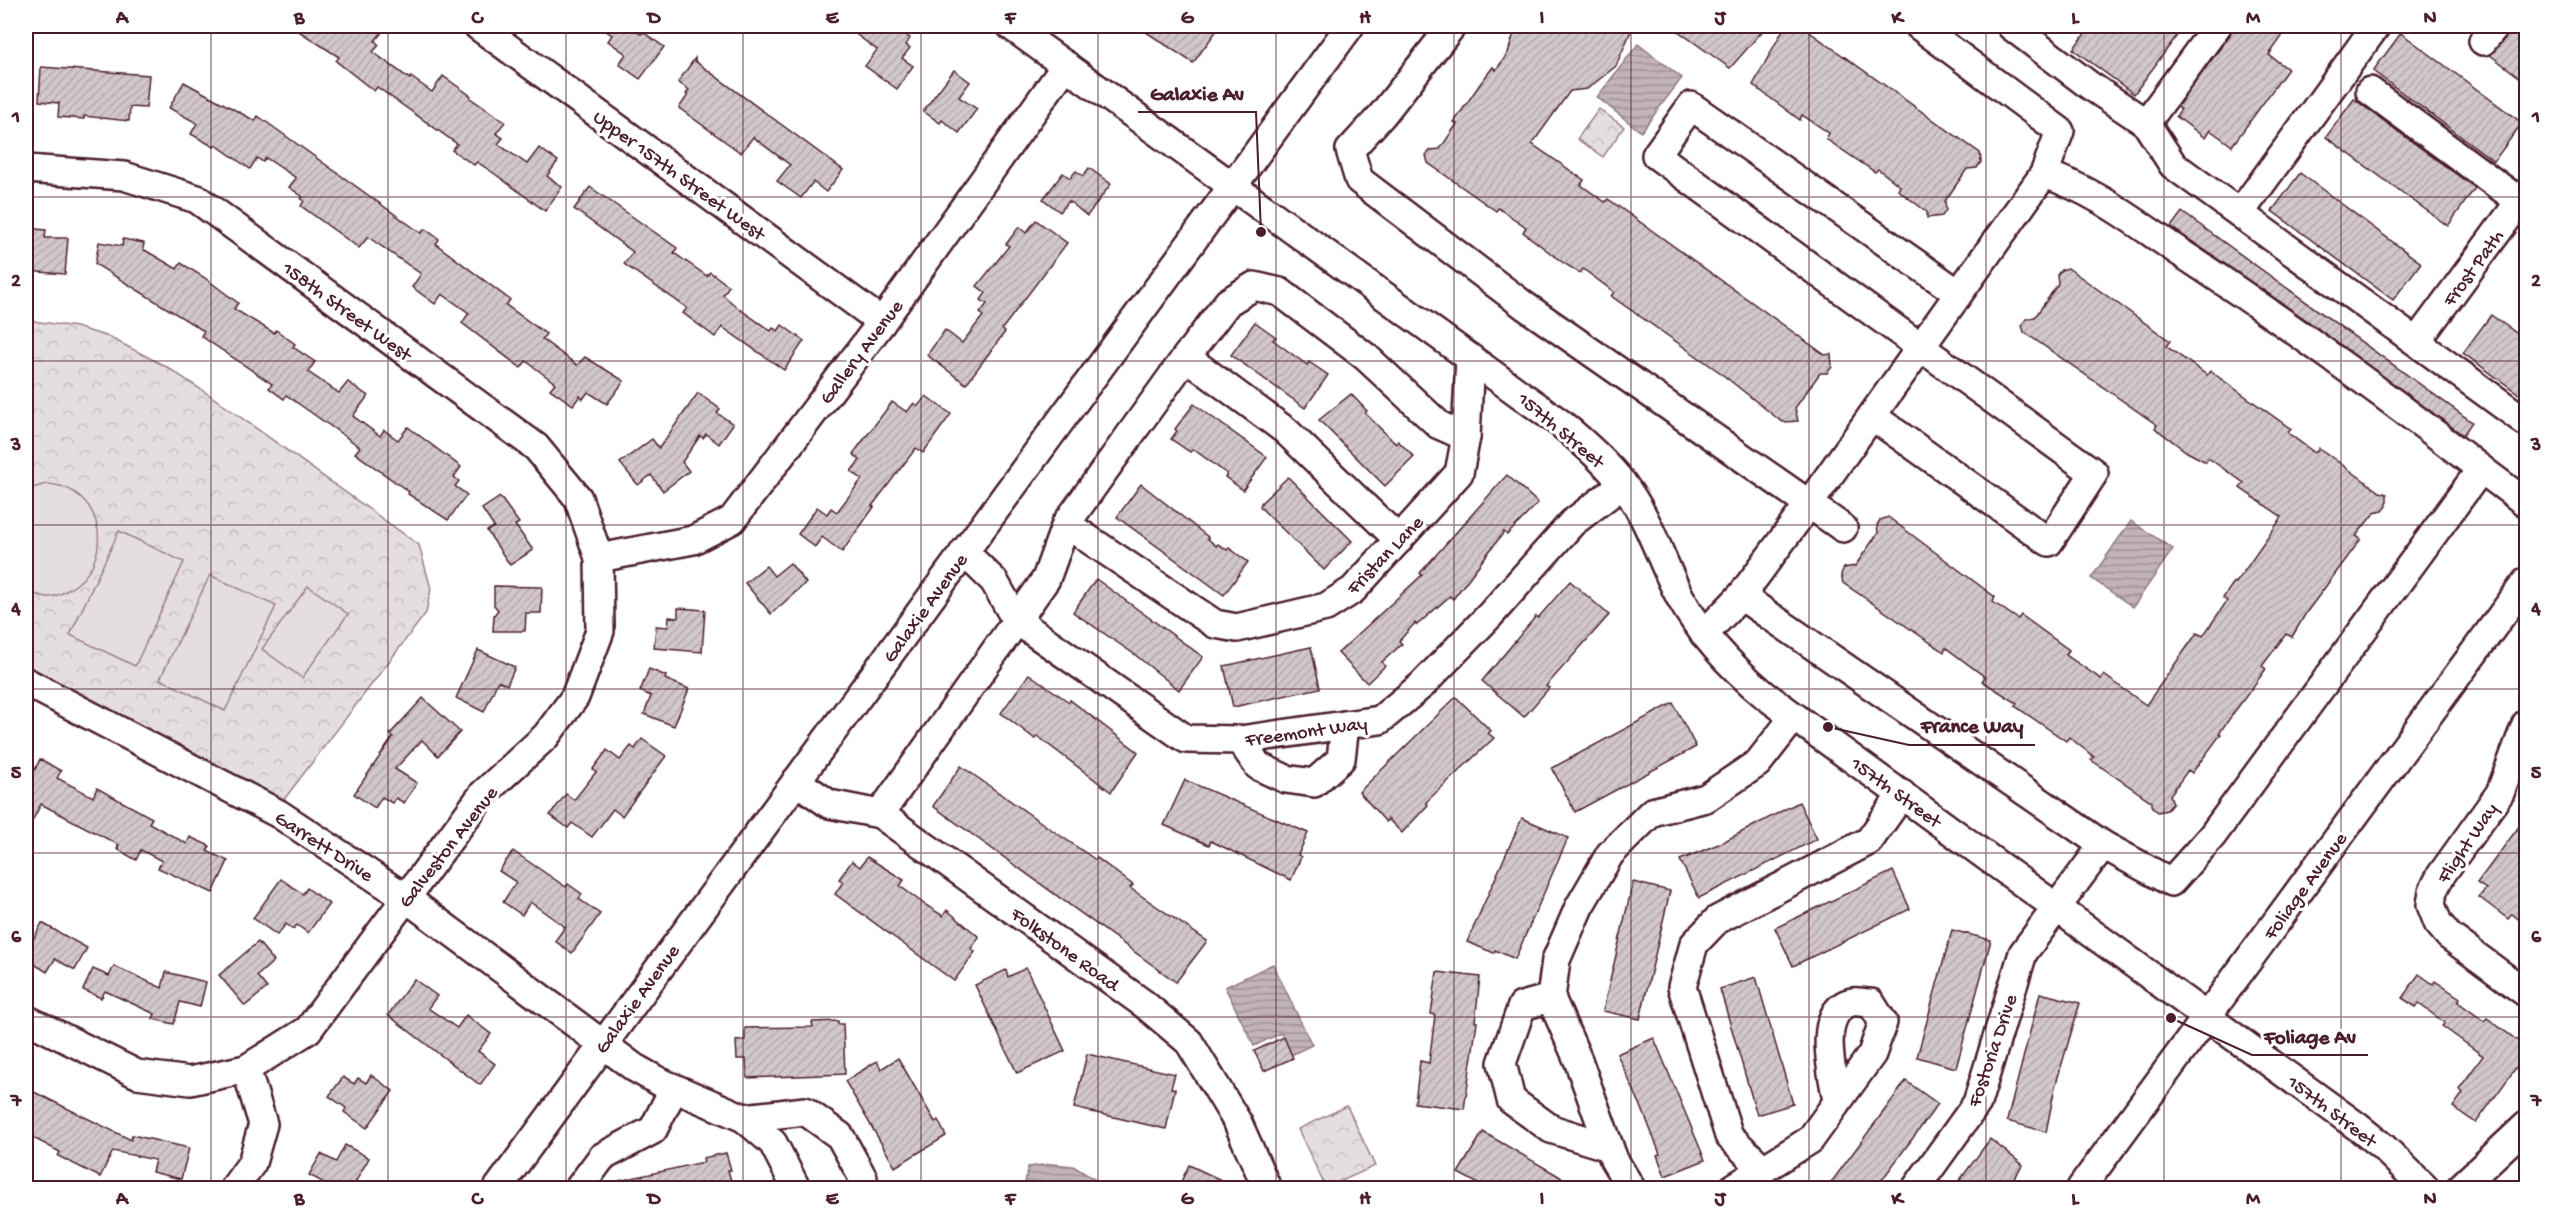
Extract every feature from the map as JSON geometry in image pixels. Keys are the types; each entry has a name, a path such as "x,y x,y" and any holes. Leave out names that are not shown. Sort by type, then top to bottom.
{"street":[{"name":"Upper 157th Street West","path":"478,26 882,322"},
{"name":"157th Street","path":"1011,26 1560,423 1595,452 1623,484 1646,520 1681,597 1704,634 1734,669 1794,717 2058,907 2383,1147 2425,1188"},
{"name":"Galaxie Avenue","path":"498,1188 1350,26"},
{"path":"1452,26 1382,115 1350,150 1359,180 1525,306 1843,528"},
{"path":"1704,634 1741,596 1809,504 2044,174 2060,131 1919,26"},
{"path":"2146,123 2217,26"},
{"path":"2240,213 2376,26"},
{"path":"2018,28 2089,86 2146,123 2173,165 2526,422"},
{"name":"Gallery Avenue","path":"599,558 693,540 732,520 882,322 1066,66"},
{"path":"2370,91 2524,200"},
{"path":"1872,416 2049,542 2094,473 1656,155 1691,106 1958,293"},
{"name":"158th Street West","path":"26,169 124,176 197,200 536,447 578,498 599,558"},
{"path":"2044,174 2079,186 2249,298 2526,503"},
{"name":"Frost Path","path":"2417,341 2524,200"},
{"path":"880,814 1046,579 1066,524 1228,302 1254,286 1280,292 1366,357 1439,424 1466,437"},
{"path":"1186,357 1286,431 1399,540"},
{"name":"Fristan Lane","path":"1066,524 1215,624 1237,628 1326,607 1353,590 1459,473 1466,437 1470,357"},
{"path":"1741,596 2103,845 2171,882 2212,836 2481,470"},
{"name":"Freemont Way","path":"964,552 994,581 1016,620 1186,739 1240,740 1380,720 1422,685 1491,614 1572,523 1623,484"},
{"name":"Galveston Avenue","path":"246,1069 308,1030 483,794 546,736 575,697 600,631 599,558"},
{"name":"Foliage Avenue","path":"2081,1188 2526,582"},
{"name":"Garrett Drive","path":"26,682 279,814 406,898 602,1044"},
{"path":"1631,1188 1614,1160 1578,1060 1551,998 1556,960 1579,907 1610,854 1652,812 1706,798 1758,763 1794,717"},
{"name":"Flight Way","path":"2526,724 2500,793 2441,875 2433,891 2431,905 2438,923 2449,936 2526,993"},
{"path":"1240,740 1258,766 1286,779 1314,783 1341,759 1345,725"},
{"name":"Folkstone Road","path":"796,781 829,804 880,814 1144,1004 1189,1042 1238,1123 1267,1188"},
{"path":"1763,1169 1729,1136 1682,987 1694,944 1717,920 1869,841 1902,794"},
{"name":"Fostoria Drive","path":"1916,1188 1977,1103 2023,953 2103,845"},
{"path":"1551,998 1522,1006 1502,1063 1511,1100 1551,1129 1609,1147"},
{"path":"26,1019 137,1074 190,1081 246,1069 263,1124 252,1163 234,1188"},
{"path":"602,1044 635,1068 674,1088 744,1118 773,1143 796,1188"},
{"path":"579,1188 602,1157 653,1130 674,1088"},
{"path":"1733,1188 1810,1140 1837,1101"},
{"path":"744,1118 804,1111 840,1136 863,1178 861,1188"},
{"path":"2460,1188 2526,1126"}],"green space":[{"path":"1599,109 1624,127 1603,157 1577,139"},
{"path":"26,320 76,327 109,337 167,367 419,545 431,589 426,613 282,802 26,671"},
{"path":"46,484 66,488 82,498 92,512 98,529 98,547 93,564 82,579 64,592 48,597 26,591 26,490"},
{"path":"119,531 184,562 135,666 70,635"},
{"path":"210,575 276,606 225,711 160,679"},
{"path":"308,586 348,614 302,678 262,649"},
{"path":"1347,1106 1375,1166 1326,1188 1298,1129"}],"shaded area":[{"path":"1638,44 1682,78 1641,132 1597,97"},
{"path":"2131,521 2173,549 2133,607 2091,578"},
{"path":"1273,964 1312,1045 1291,1055 1281,1033 1254,1046 1225,987"},
{"path":"1052,1164 1073,1166 1099,1182 1096,1188 1024,1188 1028,1167"}],"building":[{"path":"291,26 387,26 375,41 379,45 373,52 432,92 443,76 471,96 470,98 505,122 496,133 503,138 498,144 527,164 539,148 558,161 547,176 562,187 545,211 477,162 474,165 452,150 457,144 377,87 374,91 336,61 339,57"},
{"path":"599,26 629,26 641,34 643,32 664,47 640,79 619,64 626,54 608,41 612,35"},
{"path":"845,26 893,26 910,38 906,45 910,48 902,58 913,66 897,89 865,66 877,50"},
{"path":"1137,26 1220,26 1193,63"},
{"path":"1516,26 1633,26 1616,66 1587,89 1570,91 1532,144 1584,180 1581,185 1605,202 1608,199 1825,355 1831,354 1832,367 1827,373 1820,373 1795,408 1798,421 1783,422 1777,418 1718,371 1611,296 1614,292 1583,269 1580,273 1562,262 1523,232 1526,227 1498,208 1496,211 1428,163 1426,155 1431,150 1440,149 1457,124 1454,122 1480,84 1493,67 1496,70 1508,53"},
{"path":"1671,26 1767,26 1730,68"},
{"path":"1785,26 1801,26 1980,153 1981,162 1977,168 1967,169 1945,201 1946,210 1942,216 1927,218 1927,212 1898,190 1900,186 1878,169 1875,172 1826,139 1829,133 1802,115 1800,120 1753,85"},
{"path":"2091,26 2184,26 2134,94 2073,49"},
{"path":"2232,26 2269,26 2283,35 2269,55 2288,69 2232,146 2210,130 2205,138 2176,116 2181,109 2177,107 2230,35"},
{"path":"2510,26 2526,26 2526,82 2490,55 2507,36"},
{"path":"2401,33 2522,123 2494,161 2373,71"},
{"path":"695,58 695,61 843,170 826,192 813,182 801,198 777,181 790,165 753,137 741,153 679,108 689,90 678,82"},
{"path":"41,67 149,75 146,108 130,107 129,121 84,116 84,119 58,117 59,103 39,101"},
{"path":"954,70 970,82 959,97 977,109 959,133 942,120 940,123 923,111"},
{"path":"184,82 255,121 258,116 421,233 425,229 439,239 436,244 510,300 506,305 546,334 542,339 577,365 585,357 624,381 607,404 588,392 583,399 580,396 573,405 550,389 555,383 526,361 521,368 462,323 469,313 442,294 435,304 412,287 421,274 368,237 359,248 301,206 304,201 301,199 303,197 289,187 296,178 266,158 263,162 257,158 250,169 216,145 214,147 191,134 197,123 169,108"},
{"path":"2354,99 2475,188 2448,226 2326,137"},
{"path":"1089,168 1111,184 1087,216 1069,201 1060,212 1043,199 1063,173 1070,178 1076,171 1083,176"},
{"path":"2300,173 2421,263 2393,300 2272,211"},
{"path":"590,187 677,248 674,253 707,276 710,272 729,286 723,295 738,308 771,331 773,328 778,331 782,325 804,341 784,370 722,327 715,337 683,313 687,308 624,264 633,252 574,209"},
{"path":"2182,212 2472,422 2463,435 2305,319 2171,227"},
{"path":"1036,220 1067,243 1002,329 1005,332 966,384 927,355 945,330 962,343 983,316 980,313 987,304 981,300 986,293 977,286 1009,246 1006,244 1019,227 1026,233"},
{"path":"26,228 46,230 45,238 68,238 65,274 26,271"},
{"path":"123,239 144,243 143,249 177,269 181,263 205,278 238,303 234,309 274,333 276,330 295,344 293,347 315,362 308,372 339,393 348,382 368,396 353,416 380,436 384,430 398,440 408,427 461,467 454,477 459,481 455,486 467,495 448,520 408,494 409,492 355,453 360,447 286,395 284,399 269,388 272,384 201,336 204,331 95,264 99,242 122,246"},
{"path":"2068,268 2170,341 2166,346 2207,375 2210,371 2291,429 2288,433 2315,453 2319,448 2380,492 2387,494 2387,506 2383,511 2374,513 2356,536 2361,539 2306,613 2292,637 2286,634 2262,666 2266,669 2219,733 2221,734 2192,773 2188,770 2170,795 2173,803 2167,810 2158,812 2152,807 2152,802 2091,760 2094,757 2069,737 2066,741 2015,706 2017,703 1982,681 1985,677 1946,648 1944,652 1843,583 1841,574 1844,568 1855,566 1878,533 1877,525 1880,520 1888,517 1995,597 1993,602 2018,619 2021,615 2069,650 2066,655 2101,679 2104,675 2146,705 2197,633 2203,636 2227,601 2223,598 2282,517 2240,488 2244,483 2208,458 2206,462 2187,452 2155,428 2157,425 2024,332 2022,325 2026,319 2035,317 2058,284 2057,275 2061,270"},
{"path":"2491,315 2526,340 2526,399 2463,353"},
{"path":"1255,322 1276,337 1273,340 1307,365 1309,362 1328,375 1305,408 1231,355"},
{"path":"698,393 720,409 717,413 733,424 719,444 706,434 703,438 700,436 682,462 689,471 663,491 651,475 638,485 620,463 652,439 659,448"},
{"path":"1351,394 1367,411 1365,413 1396,444 1398,441 1414,457 1385,486 1319,420"},
{"path":"926,396 951,414 923,453 916,448 872,506 874,507 842,552 822,537 815,547 798,534 817,507 827,514 831,508 837,512 862,479 851,471 860,460 853,454 892,402 907,412 914,403 918,406"},
{"path":"1194,404 1267,457 1243,490 1225,477 1227,474 1193,449 1190,452 1171,439 1177,431 1175,429"},
{"path":"1507,475 1538,503 1507,535 1504,532 1453,599 1450,596 1417,625 1415,623 1399,641 1402,644 1382,662 1385,666 1367,683 1338,653 1422,575 1420,573"},
{"path":"1288,477 1352,541 1324,570 1260,507 1261,503"},
{"path":"1141,484 1208,537 1216,546 1218,544 1227,550 1229,548 1248,562 1224,595 1117,517"},
{"path":"500,497 519,523 515,525 533,550 510,565 487,531 494,527 482,509"},
{"path":"790,563 806,583 771,614 745,583 766,566 774,576"},
{"path":"1096,579 1203,657 1179,690 1134,654 1073,612"},
{"path":"1570,581 1609,615 1546,686 1549,688 1524,717 1482,681 1536,616 1538,618"},
{"path":"494,586 542,587 541,613 526,613 525,631 493,631 494,615 498,610 494,605"},
{"path":"678,608 705,610 702,652 654,648 656,626 668,627 669,617 678,618"},
{"path":"1311,647 1320,688 1233,707 1224,666"},
{"path":"478,650 515,667 507,685 498,681 484,712 456,698"},
{"path":"649,669 689,689 674,726 644,714 651,696 640,691"},
{"path":"1029,674 1069,702 1070,700 1138,752 1111,792 1037,736 1035,739 1001,713"},
{"path":"1456,697 1491,731 1488,733 1494,738 1426,802 1428,805 1402,833 1388,819 1386,822 1359,792"},
{"path":"423,698 460,732 438,756 422,740 395,769 417,783 404,803 396,798 392,803 382,797 375,808 354,794 393,737 390,734"},
{"path":"1673,703 1696,747 1575,812 1552,768"},
{"path":"642,739 666,756 622,816 613,809 592,837 572,823 568,828 550,815 566,794 574,800 596,772 593,769 607,750 620,760 631,746 635,749"},
{"path":"40,759 61,771 57,778 93,797 97,788 152,818 149,823 187,844 190,837 210,846 207,851 228,861 213,893 158,868 162,861 141,850 136,860 117,849 119,845 41,804 26,833 26,772 32,776"},
{"path":"961,766 1096,860 1097,858 1133,885 1130,888 1207,941 1176,982 933,806"},
{"path":"1185,780 1308,833 1298,855 1301,857 1291,880 1211,841 1209,845 1164,825"},
{"path":"1799,802 1817,839 1699,898 1680,860 1721,843"},
{"path":"2526,817 2526,925 2512,914 2508,919 2479,897 2486,889 2477,883"},
{"path":"1522,818 1568,838 1515,959 1495,950 1494,953 1467,942"},
{"path":"513,851 566,887 568,884 582,894 579,899 600,914 572,953 555,941 565,927 530,902 522,915 503,902 516,882 499,871"},
{"path":"867,857 904,880 900,886 924,904 943,916 947,910 979,937 971,949 975,952 954,981 835,894 843,882 839,879 852,861 860,867"},
{"path":"1893,871 1910,909 1793,966 1775,928"},
{"path":"281,879 303,894 307,888 329,904 308,933 297,925 293,929 286,924 277,935 253,918"},
{"path":"1633,882 1670,891 1640,1019 1603,1011"},
{"path":"42,923 87,948 75,970 55,959 47,972 26,959 26,953"},
{"path":"1952,930 1991,940 1956,1068 1917,1057"},
{"path":"258,942 274,961 257,976 267,988 245,1006 219,975"},
{"path":"114,966 162,988 166,972 206,982 200,1007 180,1002 174,1024 153,1019 155,1014 105,991 101,998 83,990 93,969 109,976"},
{"path":"1026,968 1065,1051 1017,1073 975,985 1006,970 1008,977"},
{"path":"1437,972 1480,977 1475,1022 1477,1022 1464,1109 1415,1103 1420,1061 1429,1063 1435,1015 1431,1014"},
{"path":"2419,974 2433,984 2435,981 2460,998 2458,1002 2484,1021 2487,1018 2522,1044 2518,1049 2526,1054 2476,1123 2453,1107 2463,1093 2459,1089 2483,1056 2442,1026 2445,1023 2419,1004 2416,1007 2402,998"},
{"path":"1756,977 1793,1104 1757,1115 1720,989"},
{"path":"414,979 437,996 428,1008 457,1028 466,1015 491,1034 478,1051 495,1064 480,1085 388,1015"},
{"path":"2040,993 2080,1003 2055,1087 2046,1132 2007,1121"},
{"path":"838,1021 838,1024 843,1024 845,1074 747,1078 746,1059 737,1059 736,1041 745,1040 745,1028 813,1027 812,1022"},
{"path":"1284,1037 1293,1058 1264,1071 1254,1051"},
{"path":"1654,1038 1705,1160 1665,1176 1657,1155 1660,1154 1617,1054"},
{"path":"1087,1054 1175,1074 1171,1088 1175,1089 1166,1129 1074,1108"},
{"path":"898,1058 935,1122 938,1120 946,1136 895,1167 845,1081 877,1061 881,1069"},
{"path":"371,1075 393,1091 367,1128 344,1112 346,1108 329,1096 343,1077 354,1084 358,1078 366,1083"},
{"path":"1906,1081 1938,1104 1876,1188 1827,1188"},
{"path":"26,1088 131,1140 132,1135 189,1148 181,1179 152,1172 155,1160 113,1151 100,1177 58,1156 60,1152 26,1134"},
{"path":"1483,1132 1577,1188 1486,1188 1458,1173"},
{"path":"1990,1139 2023,1165 2006,1188 1954,1188"},
{"path":"345,1145 369,1158 352,1188 334,1188 309,1175 321,1154 336,1162"},
{"path":"726,1153 733,1188 618,1188 618,1181 704,1162 703,1158"},
{"path":"1189,1165 1238,1188 1178,1188"}],"place":[{"name":"Galaxie Av","path":"1261,232"},
{"name":"France Way","path":"1828,727"},
{"name":"Foliage Av","path":"2171,1018"}]}
